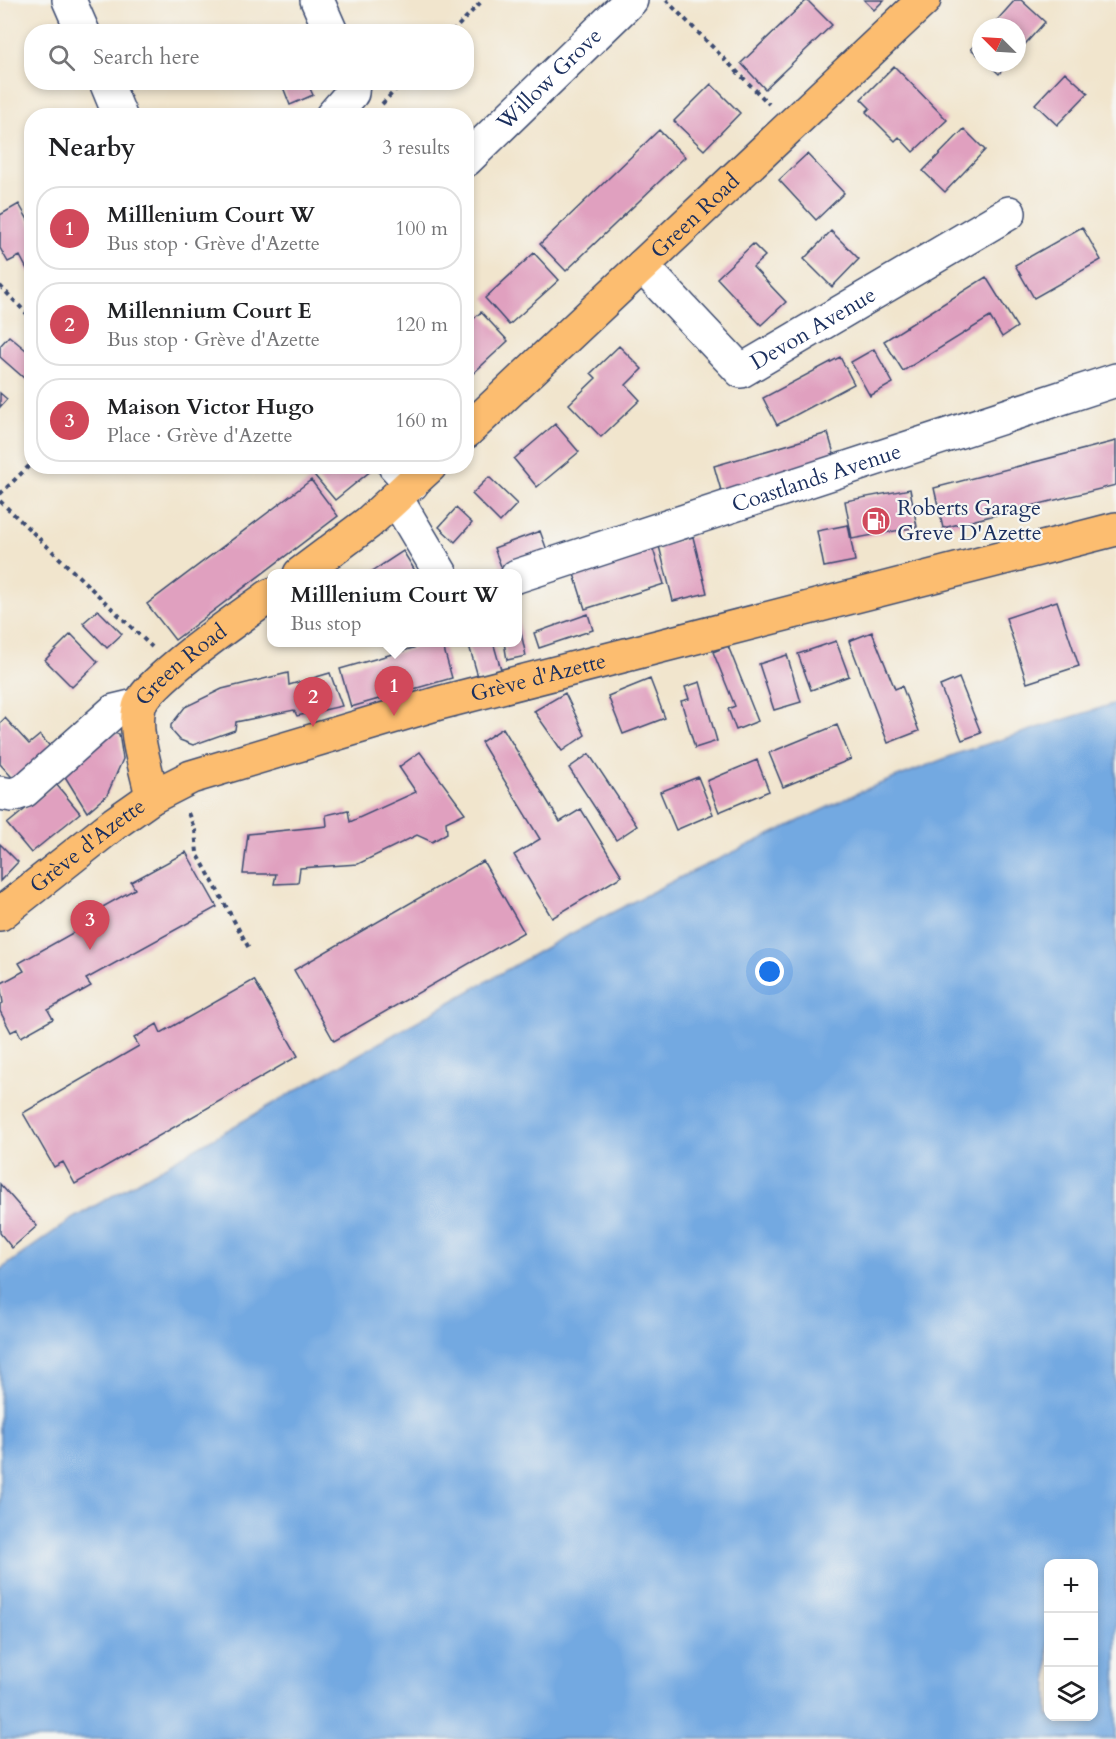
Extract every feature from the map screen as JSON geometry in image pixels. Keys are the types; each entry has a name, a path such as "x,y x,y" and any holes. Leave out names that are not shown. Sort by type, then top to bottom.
{"main road":[{"name":"Green Road","path":"474,424 924,0"},
{"path":"305,569 368,523 408,479"},
{"name":"Grève d'Azette","path":"0,914 40,879 152,797 191,777 238,761 439,703 1116,529"},
{"name":"Green Road","path":"152,797 138,733 139,705 161,679 267,598"}],"street":[{"path":"69,0 80,24"},
{"path":"317,0 328,24"},
{"name":"Willow Grove","path":"474,152 632,0"},
{"path":"109,90 117,108"},
{"path":"339,108 352,90"},
{"name":"Devon Avenue","path":"642,266 741,370 1009,213"},
{"name":"Coastlands Avenue","path":"522,574 1116,380"},
{"path":"408,479 440,569"},
{"path":"0,793 12,795 24,791 114,711 139,705"}],"path":[{"path":"460,24 483,0"},
{"path":"666,0 790,125"},
{"path":"379,107 395,90"},
{"path":"0,286 24,311"},
{"path":"0,494 24,471"},
{"path":"0,501 152,648"},
{"path":"191,822 195,830 197,853 250,950"}],"water":[{"path":"1116,703 1116,1739 0,1739 0,1270 72,1219 557,941 681,877 864,790 959,753"}],"building":[{"path":"807,0 832,25 765,89 741,63"},
{"path":"864,0 884,0 874,10"},
{"path":"1015,0 1021,0 1045,22 1026,43 1026,18 999,18"},
{"path":"894,66 947,120 913,152 899,137 895,141 866,112 870,108 861,99"},
{"path":"1065,72 1088,93 1057,125 1035,104"},
{"path":"711,84 740,113 704,150 674,121"},
{"path":"284,90 311,90 313,95 290,105"},
{"path":"964,129 985,150 945,192 923,171"},
{"path":"659,130 685,157 566,271 540,244"},
{"path":"807,154 844,193 816,220 779,180"},
{"path":"19,204 24,213 24,264 20,256 8,262 0,248 0,215"},
{"path":"1082,227 1101,260 1034,298 1015,265"},
{"path":"831,231 859,259 832,287 804,259"},
{"path":"753,244 765,256 753,267 786,302 761,325 717,278"},
{"path":"534,253 559,280 509,325 485,298"},
{"path":"986,277 1017,327 1002,337 990,317 903,371 884,341"},
{"path":"481,312 508,341 474,373 474,319"},
{"path":"9,336 24,348 24,378 0,357 0,346"},
{"path":"619,346 642,369 626,385 640,400 601,437 569,404 596,378 591,373"},
{"path":"874,349 893,383 870,396 851,362"},
{"path":"840,357 854,384 777,425 763,398"},
{"path":"0,393 7,399 0,407"},
{"path":"555,424 579,452 537,487 514,459"},
{"path":"828,433 836,461 724,501 714,466"},
{"path":"1116,441 1116,485 943,528 934,488"},
{"path":"313,474 367,474 335,500"},
{"path":"489,477 517,504 500,522 472,494"},
{"path":"311,480 338,516 175,640 147,604"},
{"path":"910,489 917,527 852,539 845,501"},
{"path":"456,508 472,523 455,542 439,527"},
{"path":"848,525 855,561 824,567 817,531"},
{"path":"540,531 548,553 502,569 494,548"},
{"path":"693,537 707,593 673,601 659,546"},
{"path":"653,549 664,584 585,609 574,574"},
{"path":"403,551 414,569 376,569"},
{"path":"1057,601 1079,666 1027,683 1006,618"},
{"path":"98,610 122,634 107,648 83,623"},
{"path":"588,614 593,630 539,648 534,633"},
{"path":"872,632 895,689 902,686 919,731 888,743 849,641"},
{"path":"71,634 98,662 72,687 45,660"},
{"path":"522,637 526,656 507,660 505,647 522,647"},
{"path":"836,641 849,676 811,690 798,654"},
{"path":"728,646 758,721 736,730 728,709 735,706 713,652"},
{"path":"417,647 443,647 452,678 351,707 340,669"},
{"path":"469,647 494,647 502,673 479,680"},
{"path":"787,655 801,702 774,710 759,664"},
{"path":"288,673 289,685 330,673 342,706 297,716 294,710 236,722 235,730 193,745 180,740 171,730 171,725 185,707 222,689"},
{"path":"959,678 981,733 962,740 940,686"},
{"path":"650,679 665,718 623,734 608,696"},
{"path":"700,682 717,741 695,748 681,701 689,699 685,687"},
{"path":"565,693 585,735 562,751 534,711"},
{"path":"5,718 29,744 40,735 55,752 19,785 0,764 0,723"},
{"path":"837,725 851,759 783,787 769,753"},
{"path":"503,728 560,822 581,809 622,876 552,918 514,855 540,839 481,742"},
{"path":"106,733 119,734 123,759 107,795 87,812 64,775"},
{"path":"420,752 465,813 446,822 447,833 432,842 417,835 358,864 300,868 298,883 274,884 276,874 243,874 248,834 327,826 326,815 348,810 350,822 416,792 399,767"},
{"path":"589,754 637,826 616,840 569,768"},
{"path":"757,760 769,791 719,812 707,781"},
{"path":"698,777 713,814 676,830 660,792"},
{"path":"56,784 80,813 31,853 7,824"},
{"path":"0,844 18,862 0,881"},
{"path":"186,852 217,907 86,979 91,986 48,1010 53,1019 21,1037 17,1029 11,1032 0,1011 0,1005 3,1003 0,984 24,971 19,963 78,930 74,923 135,889 131,882"},
{"path":"483,861 524,932 334,1041 294,970"},
{"path":"254,980 298,1056 75,1184 63,1162 54,1167 23,1113 139,1046 134,1038 157,1024 161,1033"},
{"path":"0,1184 37,1226 12,1248 0,1233"}],"place":[{"name":"Roberts Garage Greve D'Azette","path":"876,521"},
{"name":"Milllenium Court W","path":"394,716"},
{"name":"Millennium Court E","path":"313,727"},
{"name":"Maison Victor Hugo","path":"90,950"}]}
